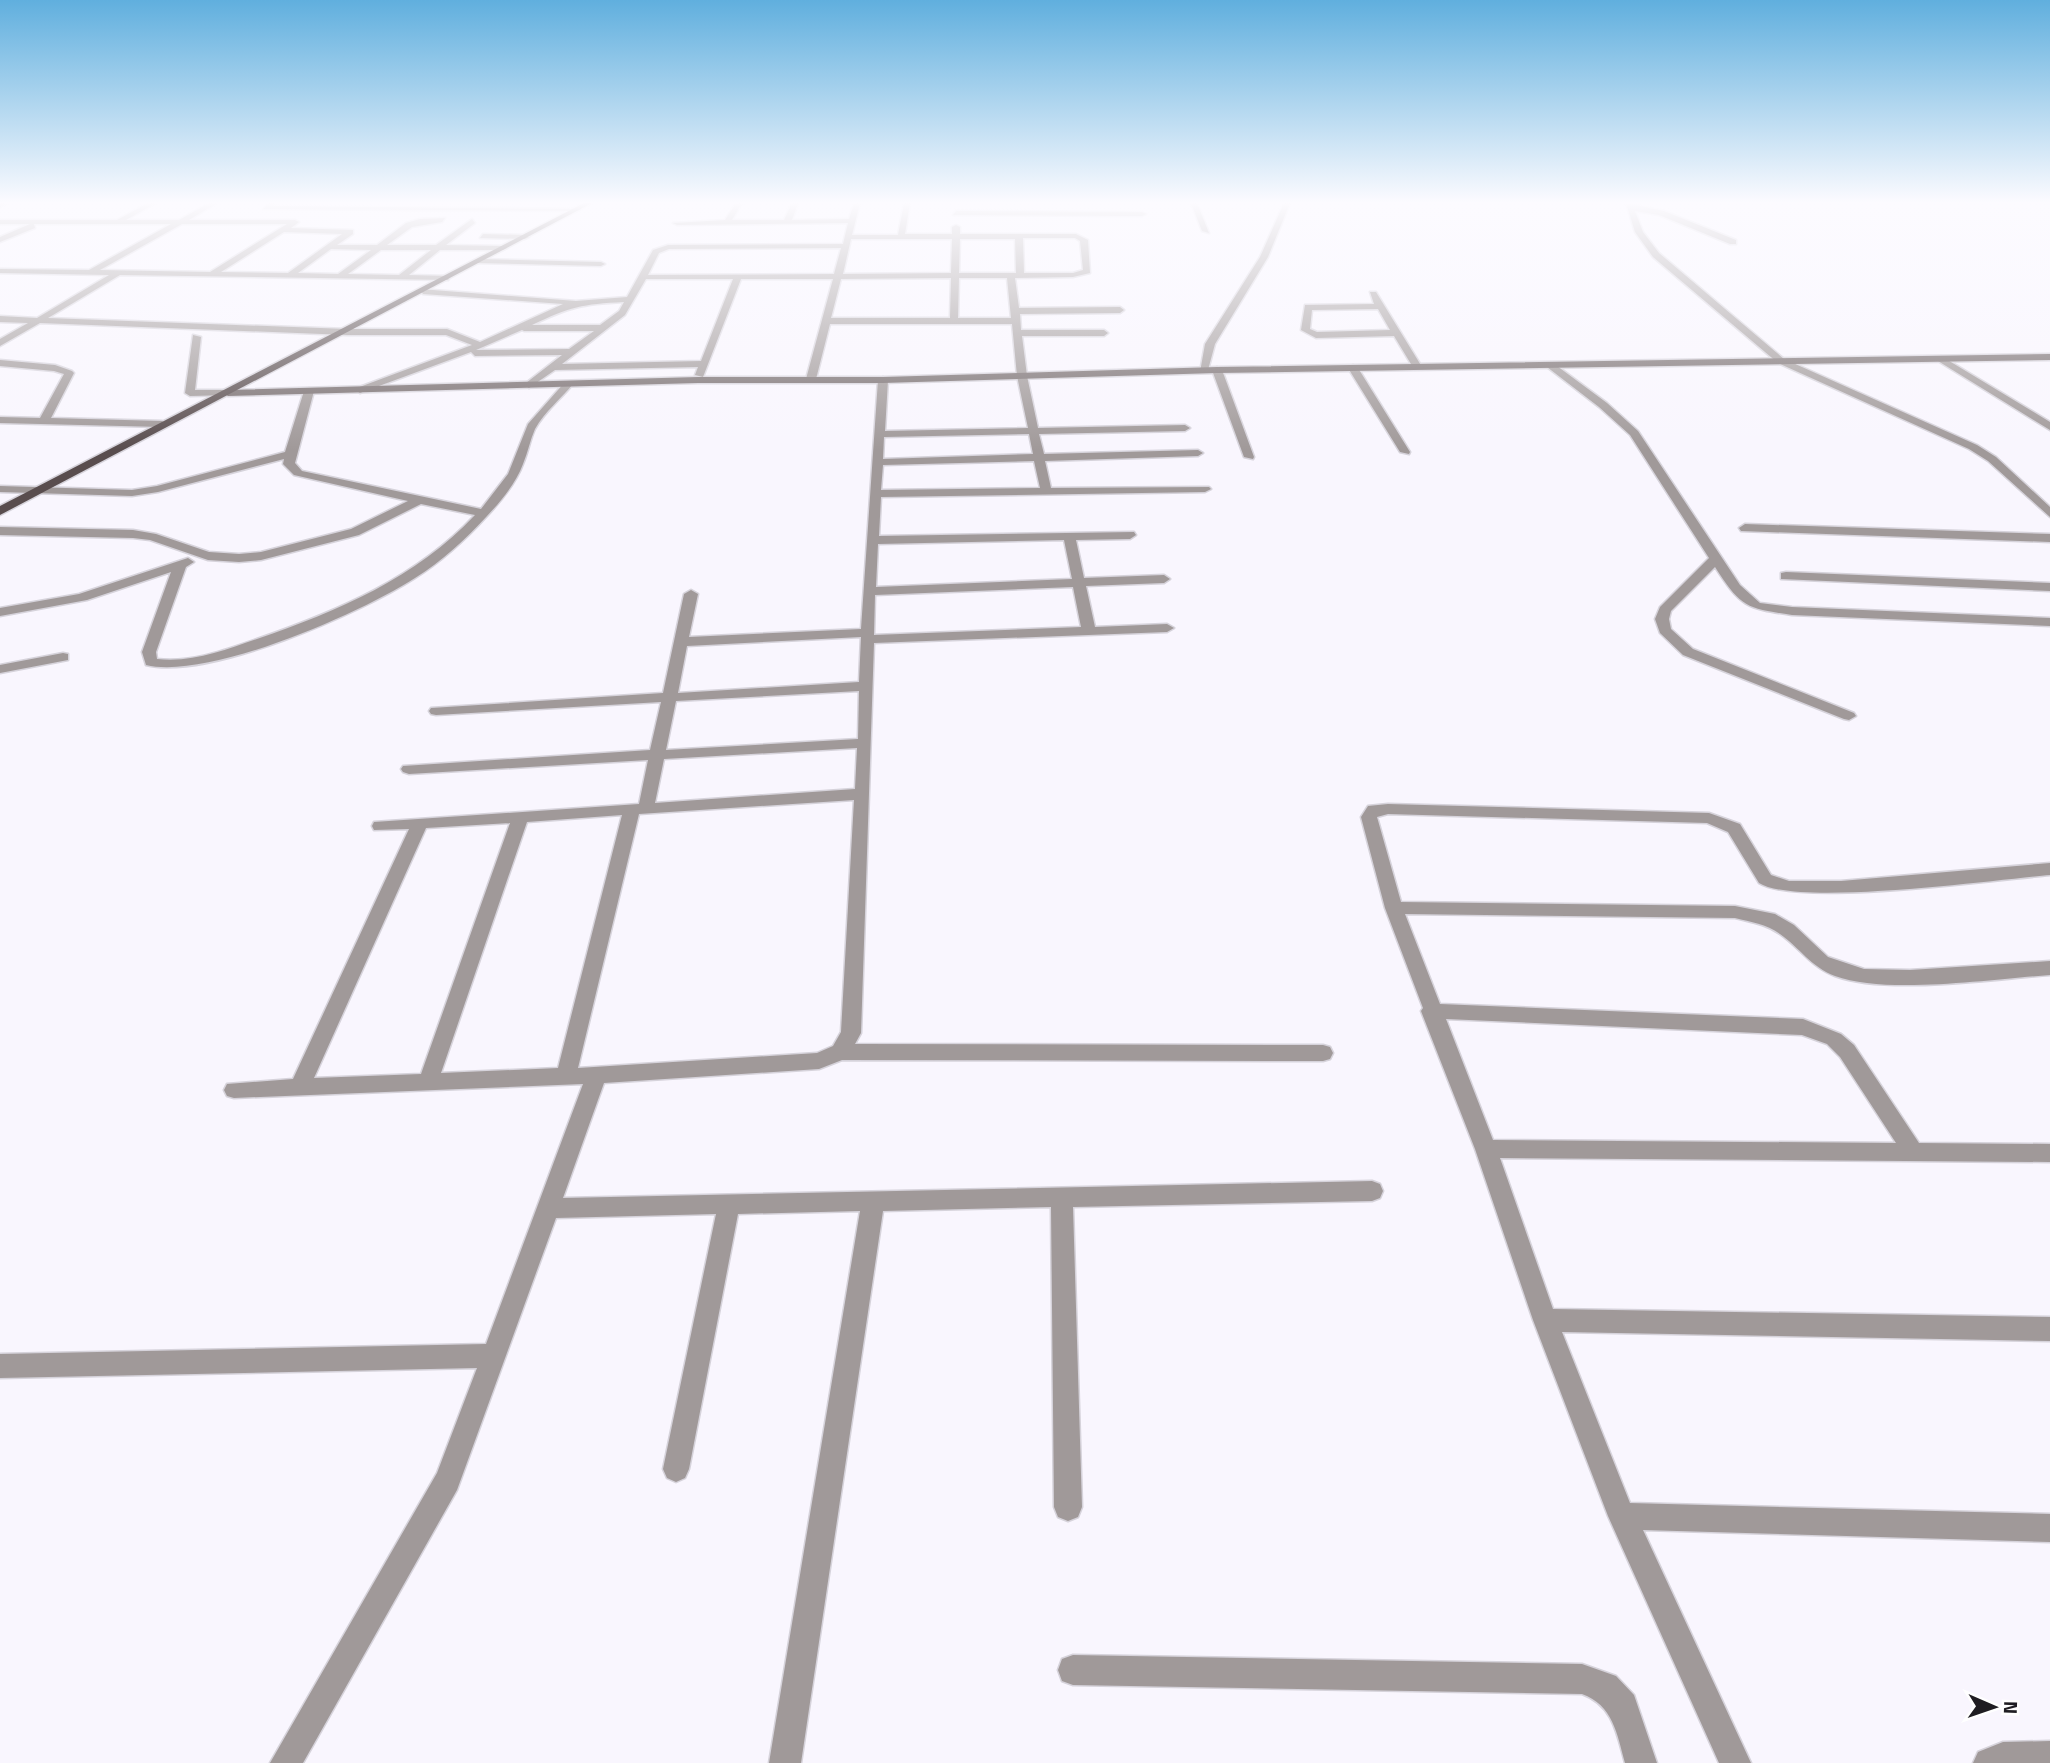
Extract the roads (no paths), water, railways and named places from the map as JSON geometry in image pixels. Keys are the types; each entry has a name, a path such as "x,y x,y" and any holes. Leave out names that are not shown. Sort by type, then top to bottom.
{"main road":[{"path":"0,511 162,424 228,393 434,285"}],"street":[{"path":"0,343 99,285"},
{"path":"529,385 622,313 639,285"},
{"path":"698,380 735,285"},
{"path":"811,379 834,285"},
{"path":"954,321 955,285"},
{"path":"1015,285 1014,316 1021,376 1046,491"},
{"path":"1203,370 1210,344 1246,285"},
{"path":"1692,285 1782,361 1973,447 1992,459 2050,513"},
{"path":"423,291 575,303 632,299"},
{"path":"1373,294 1417,367"},
{"path":"360,390 481,346 575,303"},
{"path":"1381,306 1308,307 1305,330 1316,335 1396,333"},
{"path":"825,321 954,321 1120,310"},
{"path":"0,319 447,332 481,346"},
{"path":"521,328 605,328"},
{"path":"1016,333 1104,333"},
{"path":"196,337 190,393 698,380 883,380 1203,370 2050,357"},
{"path":"462,353 573,352"},
{"path":"1941,359 2050,427"},
{"path":"0,362 55,368 69,373 44,421"},
{"path":"553,367 704,364"},
{"path":"1549,365 1603,405 1634,433 1735,588 1756,606 1772,609 2050,622"},
{"path":"1353,368 1405,452"},
{"path":"1217,370 1250,457"},
{"path":"840,1052 851,1033 869,591 883,380"},
{"path":"180,565 149,652 151,662 182,665 202,662 313,626 354,607 427,564 456,542 484,513 516,468 533,424 568,384"},
{"path":"309,391 289,454 289,464 298,473 484,513"},
{"path":"2026,412 2050,412"},
{"path":"0,420 162,424"},
{"path":"879,434 1185,428"},
{"path":"877,462 1198,453"},
{"path":"0,489 132,493 158,489 289,454"},
{"path":"875,494 1205,489"},
{"path":"0,531 133,534 152,537 208,556 261,556 337,538 369,526 419,500"},
{"path":"1745,528 2050,538"},
{"path":"872,540 1130,535"},
{"path":"1069,537 1089,631"},
{"path":"0,612 82,597 208,556"},
{"path":"1716,558 1665,610 1662,619 1665,630 1688,652 1849,716"},
{"path":"1786,576 2050,587"},
{"path":"869,591 1164,579"},
{"path":"566,1076 639,808 658,756 691,594"},
{"path":"681,642 1167,628"},
{"path":"0,669 63,657"},
{"path":"436,711 866,686"},
{"path":"409,769 864,743"},
{"path":"380,825 862,794"},
{"path":"1735,1763 1622,1516 1545,1320 1486,1149 1431,1011 1394,908 1368,817 1374,810 1709,818 1734,828 1765,879 1773,884 1789,887 1841,887 2050,869"},
{"path":"428,1082 521,816"},
{"path":"300,1087 420,823"},
{"path":"1394,908 1735,912 1769,919 1788,930 1821,962 1841,971 1864,976 1910,977 2050,968"},
{"path":"1431,1011 1803,1027 1834,1039 1847,1051 1914,1153"},
{"path":"234,1090 597,1075 819,1061 840,1052 1323,1053"},
{"path":"286,1763 448,1481 597,1075"},
{"path":"1486,1149 2050,1153"},
{"path":"550,1208 1372,1191"},
{"path":"1062,1196 1068,1507"},
{"path":"785,1763 873,1200"},
{"path":"676,1469 729,1204"},
{"path":"1545,1320 2050,1329"},
{"path":"0,1366 495,1356"},
{"path":"1622,1516 2050,1528"},
{"path":"1073,1670 1582,1679 1605,1687 1623,1706 1641,1763"},
{"path":"1989,1763 2003,1758 2050,1757"}]}
